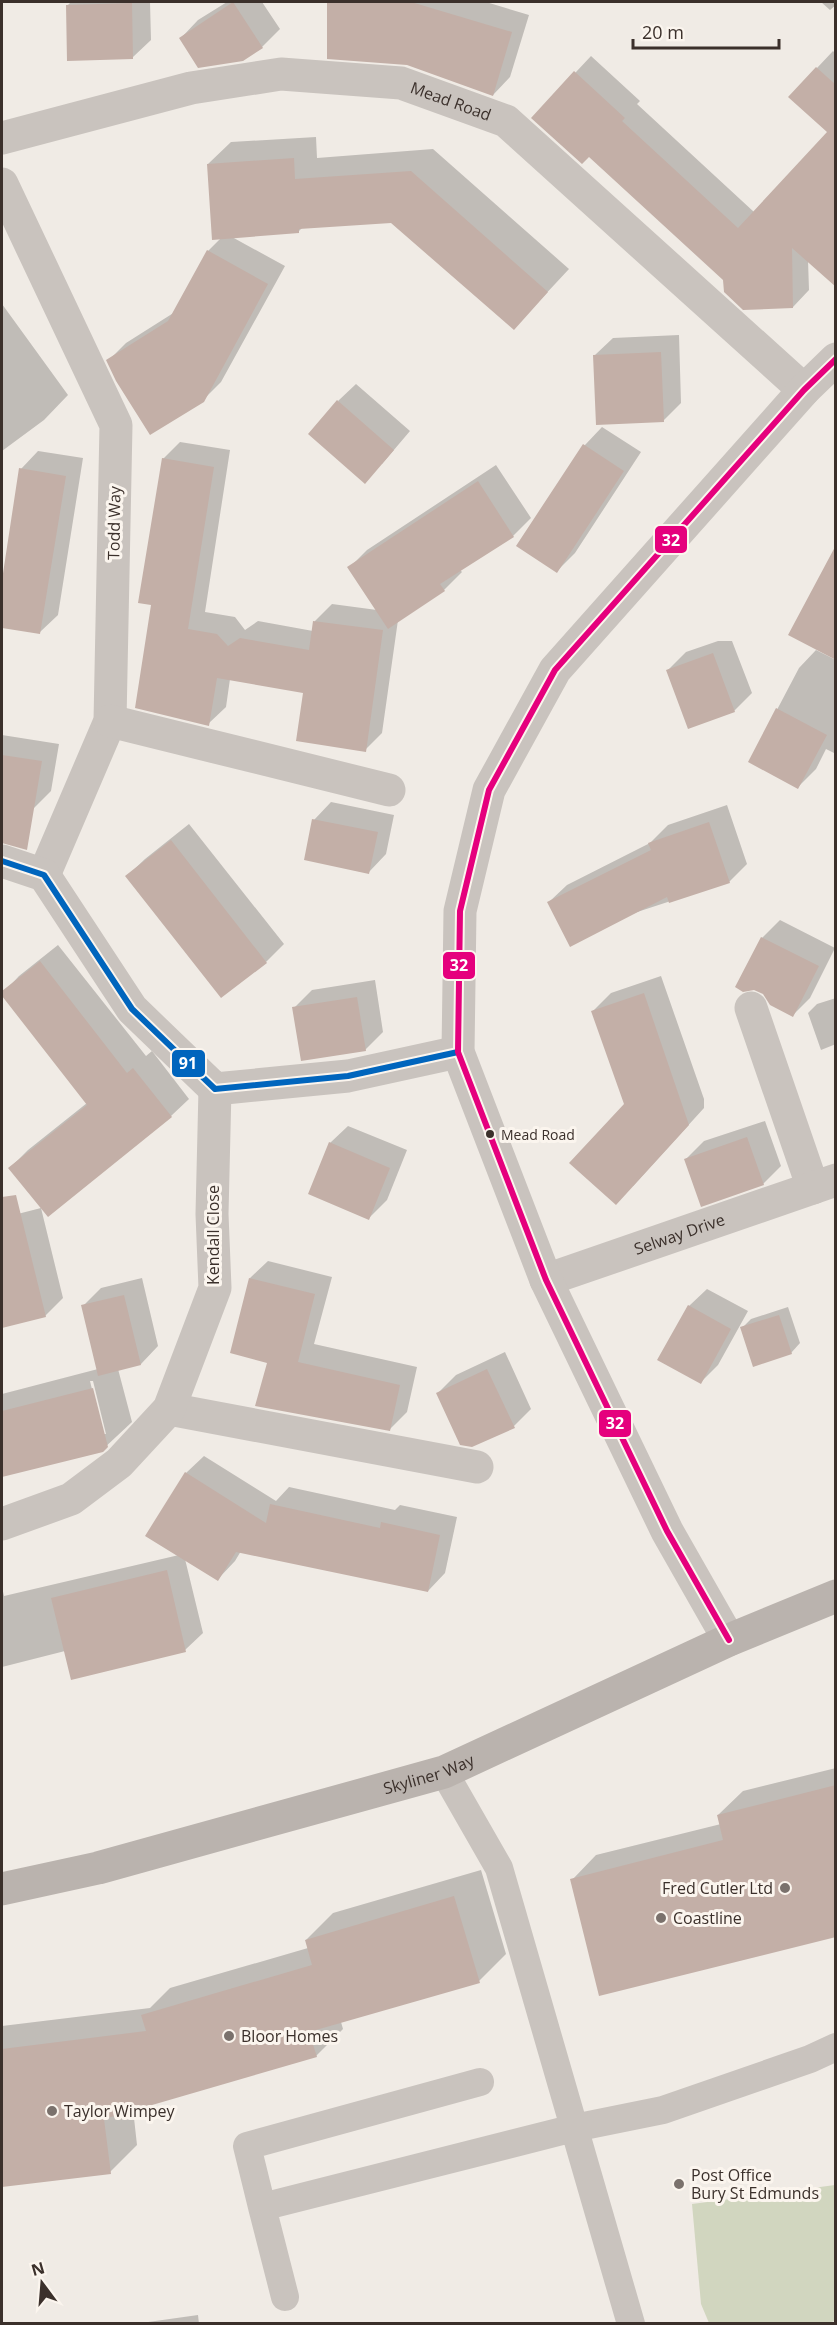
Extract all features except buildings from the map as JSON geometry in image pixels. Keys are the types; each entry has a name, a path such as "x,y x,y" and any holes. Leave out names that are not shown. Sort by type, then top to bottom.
{"street":[{"name":"Mead Road","path":"2,138 190,88 281,74 401,83 506,121 804,390"},
{"name":"Todd Way","path":"2,184 116,425 110,721 44,875"},
{"path":"729,1640 667,1531 546,1280 458,1052 460,911 489,790 555,670 804,390 836,359"},
{"path":"110,721 389,790"},
{"path":"2,861 44,875 132,1009 214,1089 348,1076 458,1052"},
{"name":"Selway Drive","path":"546,1280 824,1184 751,1008"},
{"name":"Kendall Close","path":"2,1524 71,1499 119,1462 169,1409 215,1288 212,1214 214,1089"},
{"path":"169,1409 477,1467"},
{"name":"Skyliner Way","path":"2,1889 98,1868 444,1772 729,1640 836,1596"}],"lane":[{"path":"444,1772 498,1868 631,2324"},
{"path":"262,2207 574,2128 663,2110 810,2059 836,2047"},
{"path":"285,2297 247,2146 480,2082"}],"green space":[{"path":"835,2185 835,2321 824,2324 709,2323 701,2304 692,2204"}],"transit line":[{"name":"32","path":"729,1640 667,1531 546,1280 458,1052 460,911 489,790 555,670 804,390 836,359"},
{"name":"91","path":"2,861 44,875 132,1009 215,1089 348,1076 458,1052"}],"place":[{"name":"Mead Road","path":"490,1134"},
{"name":"Fred Cutler Ltd","path":"785,1888"},
{"name":"Coastline","path":"661,1918"},
{"name":"Bloor Homes","path":"229,2036"},
{"name":"Taylor Wimpey","path":"52,2111"},
{"name":"Post Office Bury St Edmunds","path":"679,2184"}]}
